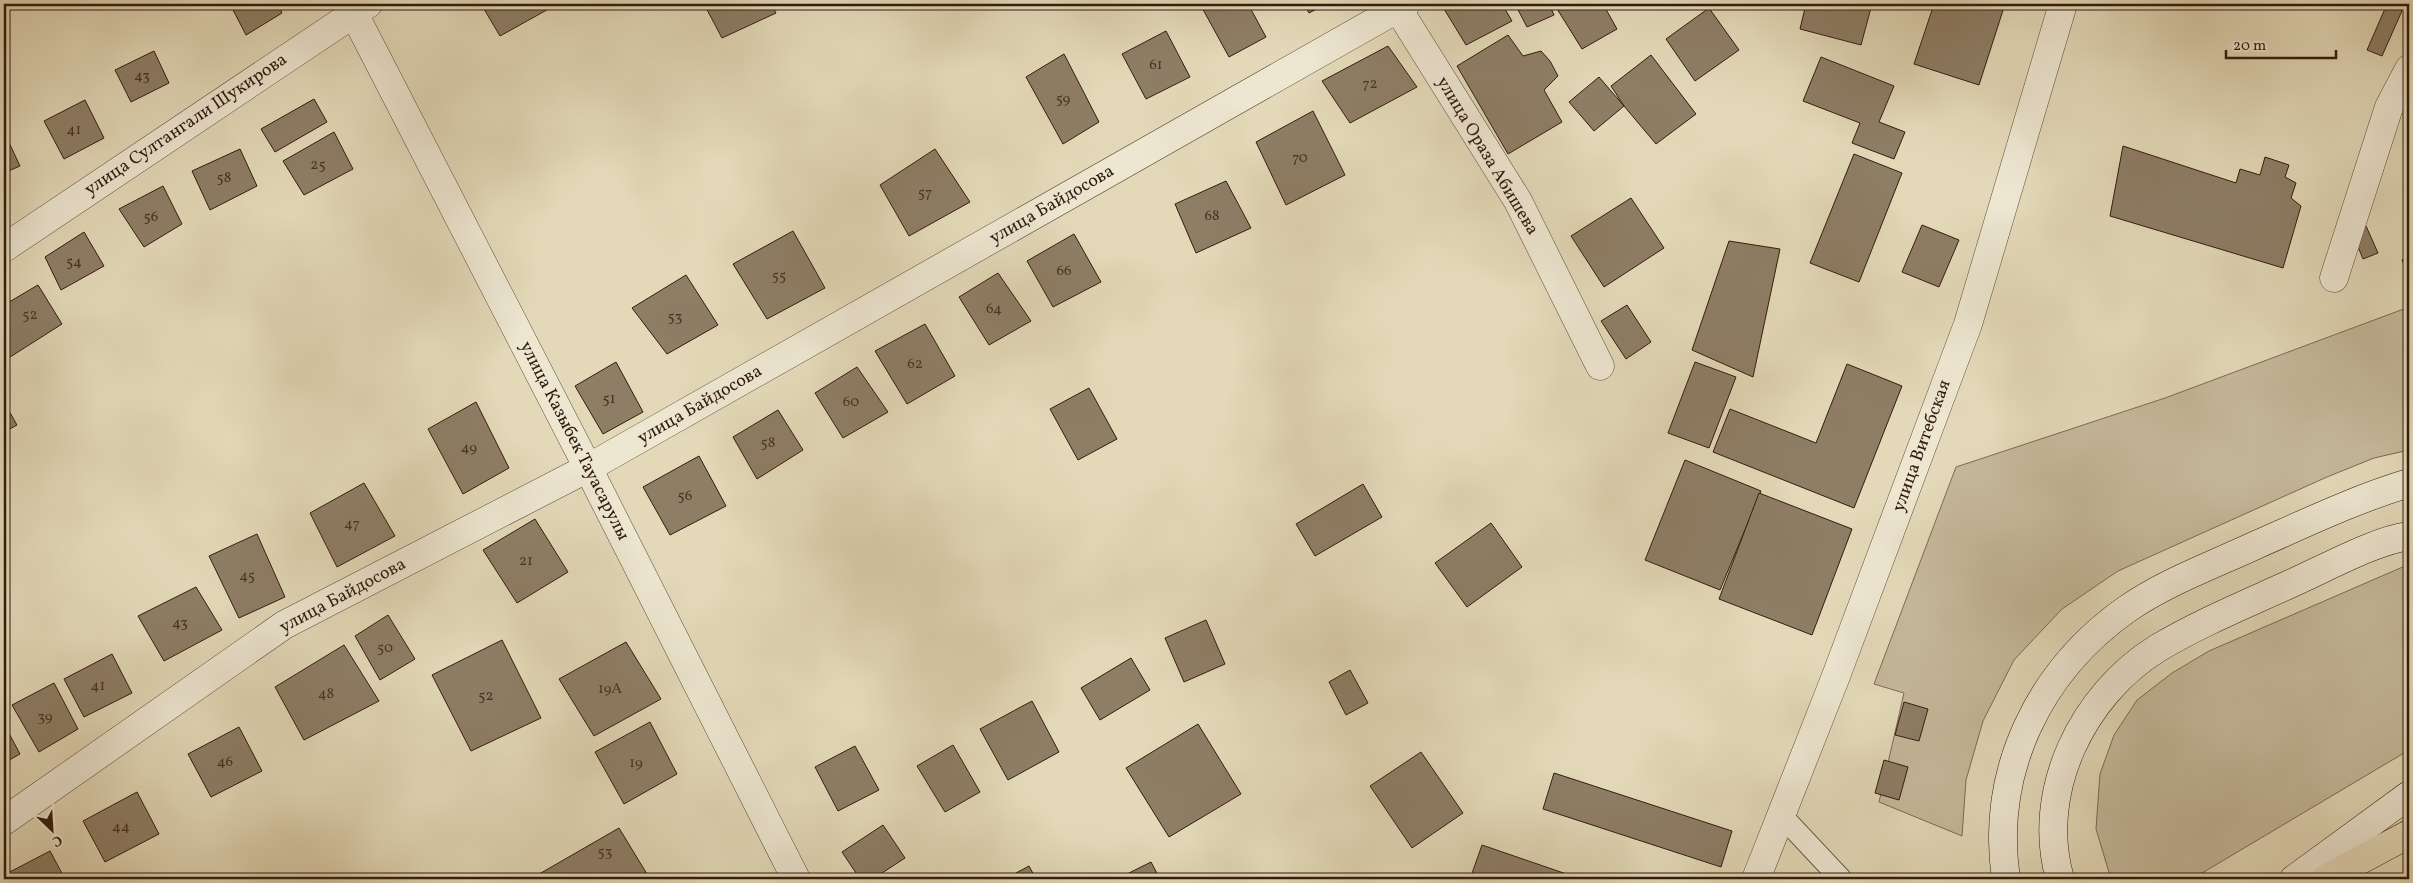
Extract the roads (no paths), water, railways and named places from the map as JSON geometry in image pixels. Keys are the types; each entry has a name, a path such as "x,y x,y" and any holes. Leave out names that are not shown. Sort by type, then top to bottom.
{"main road":[{"path":"2325,879 2409,834"}],"street":[{"name":"улица Витебская","path":"1756,879 1836,676 1968,324 2063,4"},
{"name":"улица Ораза Абишева","path":"1400,5 1518,201 1600,366"},
{"name":"улица Байдосова","path":"4,821 284,625 588,468 1400,5"},
{"name":"улица Казыбек Тауасарулы","path":"357,6 796,879"},
{"name":"улица Султангали Шукирова","path":"4,248 357,6"},
{"path":"2334,278 2389,107 2409,69"},
{"path":"2006,879 2003,836 2006,787 2022,736 2048,687 2085,643 2128,608 2178,580 2340,508 2409,483"},
{"path":"2060,879 2053,835 2055,796 2068,755 2089,715 2120,678 2156,649 2201,624 2361,552 2409,536"},
{"path":"2294,879 2409,795"}],"lane":[{"path":"1781,815 1841,879"}]}
